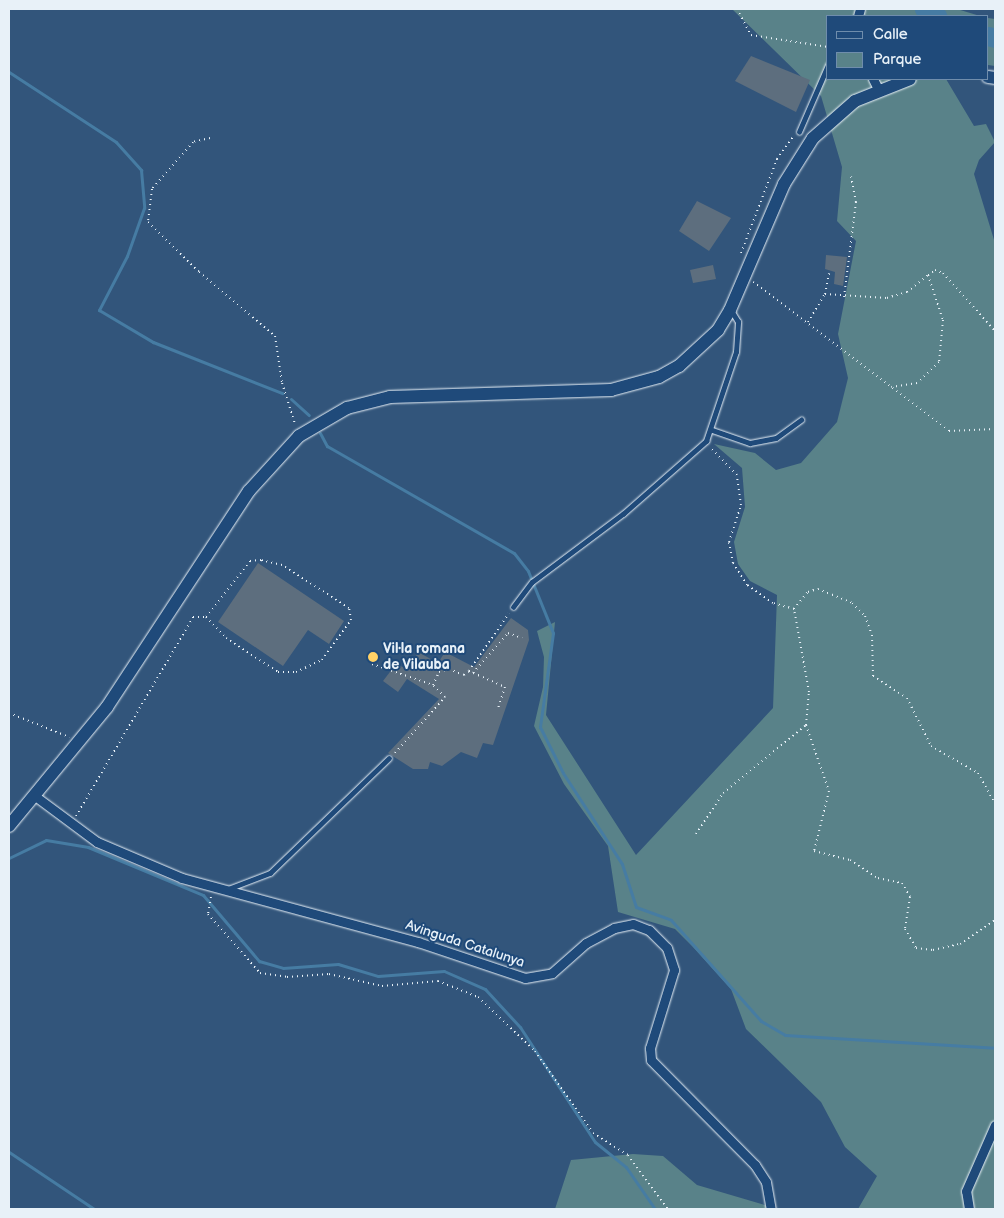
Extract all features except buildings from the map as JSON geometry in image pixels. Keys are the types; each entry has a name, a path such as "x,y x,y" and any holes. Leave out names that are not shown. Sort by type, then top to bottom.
{"street":[{"path":"9,826 79,743 168,621 250,491 299,436 347,408 390,396 576,393 637,384 659,377 699,350 730,310 799,157 835,116 876,84 903,80"},
{"name":"Avinguda Catalunya","path":"36,796 97,842 213,887 418,942 525,978 552,973 586,943 614,928 633,924 648,930 667,948 674,970 650,1048 651,1060 755,1165 769,1189 771,1209"},
{"path":"969,1209 966,1191 995,1125"}],"lane":[{"path":"799,132 826,69"},
{"path":"513,607 532,582 623,514 706,441 712,430 739,334 730,310"},
{"path":"712,430 750,443 776,438 801,420"},
{"path":"224,890 270,873 389,758"}],"path":[{"path":"737,9 751,35 826,47"},
{"path":"751,264 741,253 743,242 777,159 799,132"},
{"path":"210,138 193,142 152,189 148,222 199,272 275,336 282,384 299,436"},
{"path":"844,296 856,202 851,176"},
{"path":"825,294 887,298 907,292 935,270 943,273 995,331"},
{"path":"808,322 825,294 829,273"},
{"path":"891,387 917,383 939,362 943,320 928,275"},
{"path":"745,279 808,322 949,431 995,429"},
{"path":"706,441 737,476 741,505 729,542 733,564 747,586 773,603 794,609"},
{"path":"70,823 87,800 193,617 206,617 226,638 278,672 296,672 322,660 351,620 349,608 282,565 262,560 250,561 206,617"},
{"path":"995,804 978,773 931,746 908,698 873,676 872,635 865,616 852,603 818,589 808,592 794,609 809,692 806,725 829,791 814,851 850,860 878,878 902,883 910,897 905,929 916,948 932,950 960,944 972,933 995,920"},
{"path":"433,685 439,672 449,669 464,675 469,671 513,607"},
{"path":"473,673 508,632 522,638"},
{"path":"372,664 433,685 445,697 389,758"},
{"path":"469,671 504,687 498,708"},
{"path":"9,713 79,743"},
{"path":"696,834 723,792 806,725"},
{"path":"213,887 208,914 260,972 288,977 329,974 382,986 438,981 478,998 535,1051 593,1133 628,1155 668,1209"}],"green space":[{"path":"732,9 957,9 977,15 826,15 826,80 947,80 974,126 986,124 995,142 979,160 974,174 995,243 995,1209 858,1209 877,1176 845,1147 821,1102 746,1029 731,989 693,947 675,929 618,912 608,846 564,784 534,726 543,687 544,657 537,631 555,622 546,715 636,855 773,708 777,595 750,581 738,564 734,542 745,507 742,468 714,444 755,453 776,470 801,463 837,422 848,378 838,334 856,241 837,221 842,167 821,96"},
{"path":"989,18 995,19 995,66 989,65"},
{"path":"633,1154 663,1156 697,1185 778,1209 555,1209 571,1160"}],"waterway":[{"path":"924,9 935,15"},
{"path":"989,36 995,38"},
{"path":"9,72 116,142 141,170 144,208 127,256 99,310 153,342 282,393"},
{"path":"291,399 309,415"},
{"path":"320,433 327,446 514,553 528,571 553,633 540,727 563,773 622,864 636,907 671,920 761,1021 785,1035 995,1048"},
{"path":"9,858 46,840 88,847 203,895 259,961 283,968 338,964 378,976 444,971 485,989 520,1027 595,1142 626,1167 655,1209"},
{"path":"9,1152 94,1209"}],"place":[{"name":"Vil·la romana de Vilauba","path":"373,657"}]}
